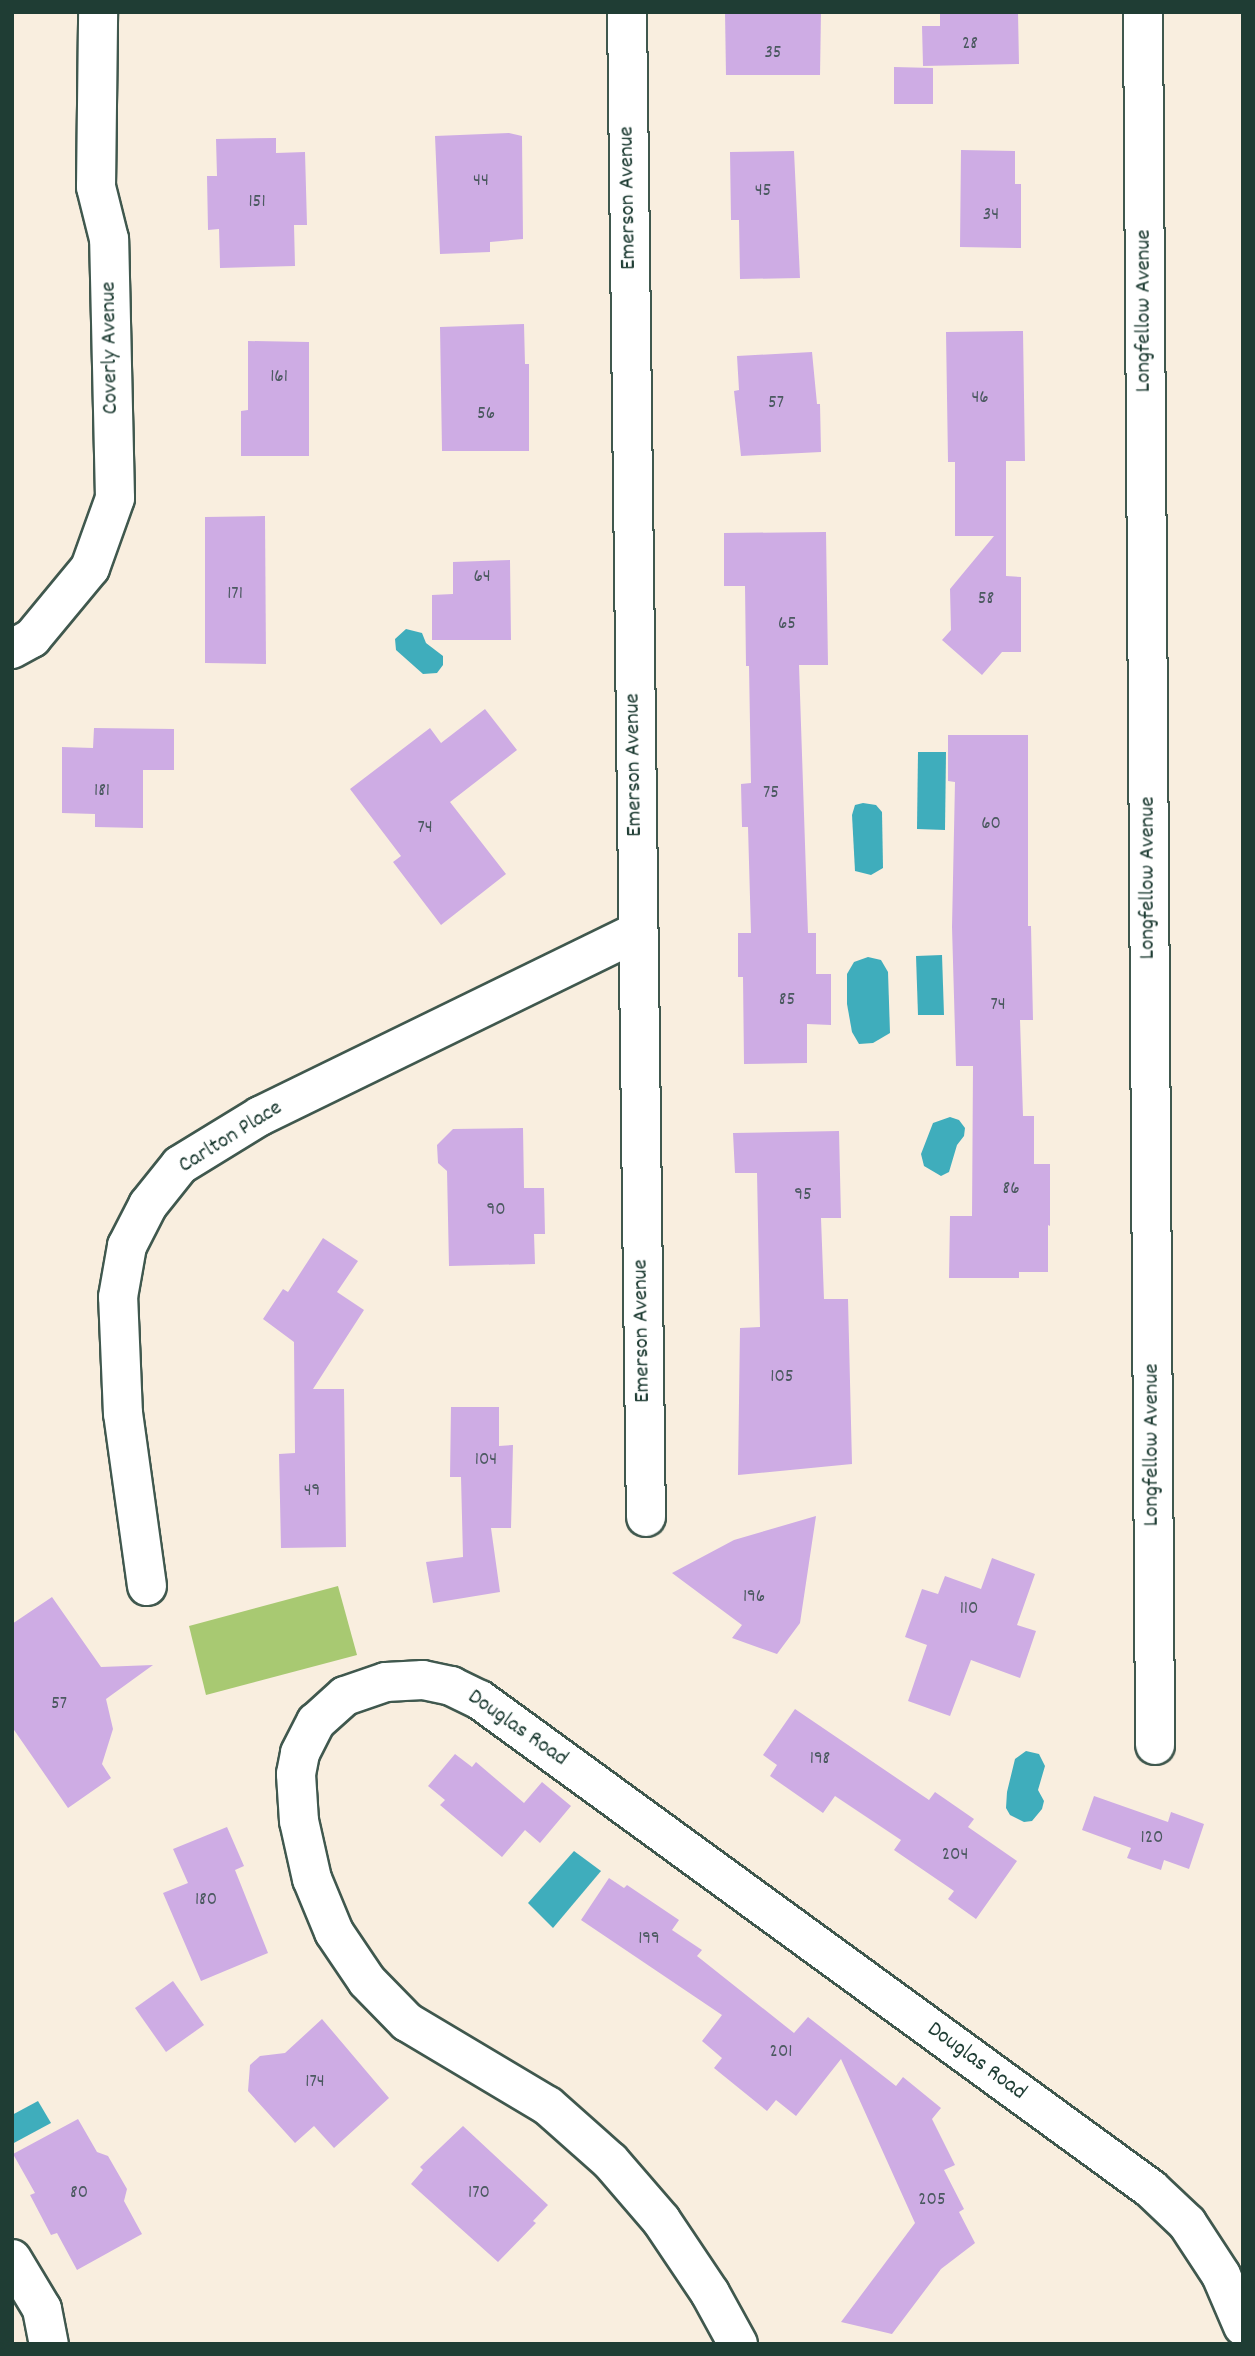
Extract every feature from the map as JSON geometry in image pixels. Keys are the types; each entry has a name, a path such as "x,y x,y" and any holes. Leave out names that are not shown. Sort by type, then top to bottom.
{"street":[{"name":"Coverly Avenue","path":"12,649 32,638 90,568 115,498 109,239 96,187 99,12"},
{"name":"Emerson Avenue","path":"627,12 636,933 646,1517"},
{"name":"Longfellow Avenue","path":"1143,12 1155,1745"},
{"name":"Carlton Place","path":"148,1587 123,1414 118,1297 127,1246 148,1205 180,1165 260,1116 636,933"},
{"name":"Douglas Road","path":"738,2344 710,2292 661,2220 610,2161 548,2106 407,2022 367,1981 334,1932 312,1879 299,1821 296,1774 300,1753 316,1722 345,1696 386,1682 423,1680 451,1686 480,1700 1151,2189 1188,2223 1221,2275 1243,2326"},
{"path":"12,2259 42,2309 49,2344"}],"green space":[{"path":"338,1586 357,1655 206,1695 189,1626"}],"water":[{"path":"406,629 422,633 426,643 443,656 443,665 437,673 423,674 396,650 395,639"},
{"path":"918,752 946,752 945,830 917,829"},
{"path":"855,805 876,805 882,812 883,868 871,875 855,871 852,815"},
{"path":"942,955 944,1015 918,1015 916,956"},
{"path":"868,957 881,960 888,972 890,1033 873,1043 859,1044 852,1032 847,1004 847,974 854,962"},
{"path":"950,1117 959,1120 965,1128 964,1136 957,1145 949,1172 941,1176 924,1166 921,1154 933,1123"},
{"path":"1026,1751 1039,1754 1045,1766 1038,1790 1044,1801 1042,1809 1032,1821 1024,1822 1010,1815 1006,1808 1015,1759"},
{"path":"574,1851 601,1871 553,1928 528,1903"},
{"path":"38,2101 51,2123 12,2144 12,2115"}],"building":[{"path":"725,12 821,12 820,75 726,75"},
{"path":"940,12 1018,12 1019,64 923,66 922,26 940,26"},
{"path":"894,67 933,68 933,104 894,104"},
{"path":"509,133 522,136 523,239 490,242 490,252 440,254 435,136"},
{"path":"276,138 276,153 305,152 307,225 294,225 295,266 220,268 219,229 208,230 207,176 217,176 216,139"},
{"path":"961,150 1015,151 1015,184 1021,184 1021,248 960,247"},
{"path":"794,151 800,278 740,279 739,220 731,220 730,152"},
{"path":"524,324 525,364 529,364 529,451 442,451 440,327"},
{"path":"1023,331 1025,461 1006,461 1006,576 1021,577 1021,652 1002,652 982,675 942,640 951,630 950,589 994,536 955,536 955,462 948,462 946,332"},
{"path":"248,341 309,342 309,456 241,456 241,411 248,410"},
{"path":"812,352 817,404 820,404 821,452 741,456 734,391 739,390 737,356"},
{"path":"265,516 266,664 205,663 205,517"},
{"path":"826,532 828,665 799,665 808,933 816,933 816,974 831,974 831,1025 807,1024 807,1063 744,1064 743,977 738,977 738,933 751,933 748,827 742,827 741,784 751,783 749,666 746,666 745,586 724,586 724,533"},
{"path":"510,560 511,640 432,640 432,595 453,594 453,562"},
{"path":"485,709 517,750 450,802 506,874 441,925 393,862 401,856 350,789 430,728 441,743"},
{"path":"94,728 174,729 174,770 143,770 143,828 95,827 95,814 62,813 62,747 93,748"},
{"path":"948,735 1028,735 1028,926 1031,926 1033,1020 1020,1020 1023,1116 1034,1116 1034,1164 1050,1164 1050,1226 1048,1225 1048,1272 1019,1272 1019,1278 949,1278 950,1216 972,1216 973,1066 956,1066 952,927 955,782 948,781"},
{"path":"523,1128 524,1188 544,1188 545,1234 534,1234 535,1264 449,1266 447,1171 438,1163 437,1145 453,1129"},
{"path":"839,1131 841,1218 821,1218 824,1299 848,1299 852,1464 738,1475 740,1328 760,1327 757,1173 735,1173 733,1133"},
{"path":"323,1238 358,1261 337,1292 364,1310 313,1389 344,1389 346,1547 281,1548 279,1454 295,1453 294,1342 263,1319 283,1289 288,1292"},
{"path":"451,1407 499,1407 499,1446 513,1445 511,1528 491,1528 500,1592 433,1603 426,1562 463,1557 461,1477 450,1477"},
{"path":"816,1516 800,1623 777,1654 732,1638 742,1625 672,1573 734,1540"},
{"path":"992,1558 1035,1574 1017,1625 1036,1631 1020,1678 971,1660 950,1716 908,1701 927,1645 905,1637 922,1589 938,1594 945,1576 981,1589"},
{"path":"52,1597 101,1667 153,1665 106,1699 113,1729 102,1764 111,1778 68,1808 12,1727 12,1624"},
{"path":"795,1709 929,1800 935,1792 974,1819 968,1827 1017,1861 976,1919 948,1899 954,1891 894,1850 901,1840 835,1796 823,1813 770,1776 777,1765 763,1755"},
{"path":"455,1754 472,1767 476,1762 524,1803 542,1782 571,1806 540,1843 525,1830 502,1857 440,1805 445,1800 428,1786"},
{"path":"1094,1796 1168,1822 1171,1812 1204,1824 1189,1869 1164,1860 1161,1870 1127,1858 1131,1848 1082,1830"},
{"path":"227,1827 244,1866 235,1870 268,1953 201,1981 163,1893 188,1883 173,1849"},
{"path":"609,1878 624,1888 627,1885 679,1920 672,1930 702,1950 697,1956 794,2033 808,2017 896,2086 903,2077 941,2108 932,2119 955,2165 944,2170 964,2209 959,2212 975,2243 941,2269 892,2334 841,2322 915,2223 841,2059 796,2116 776,2100 767,2111 714,2068 722,2058 702,2041 722,2015 581,1920"},
{"path":"173,1981 204,2025 166,2052 135,2008"},
{"path":"322,2019 389,2098 334,2148 314,2126 295,2143 248,2091 250,2065 260,2056 285,2053"},
{"path":"78,2119 97,2152 108,2156 127,2189 124,2201 142,2234 77,2270 57,2233 51,2235 30,2195 35,2193 13,2154"},
{"path":"463,2126 548,2205 533,2221 536,2223 498,2262 411,2184 423,2170 420,2167"}]}
